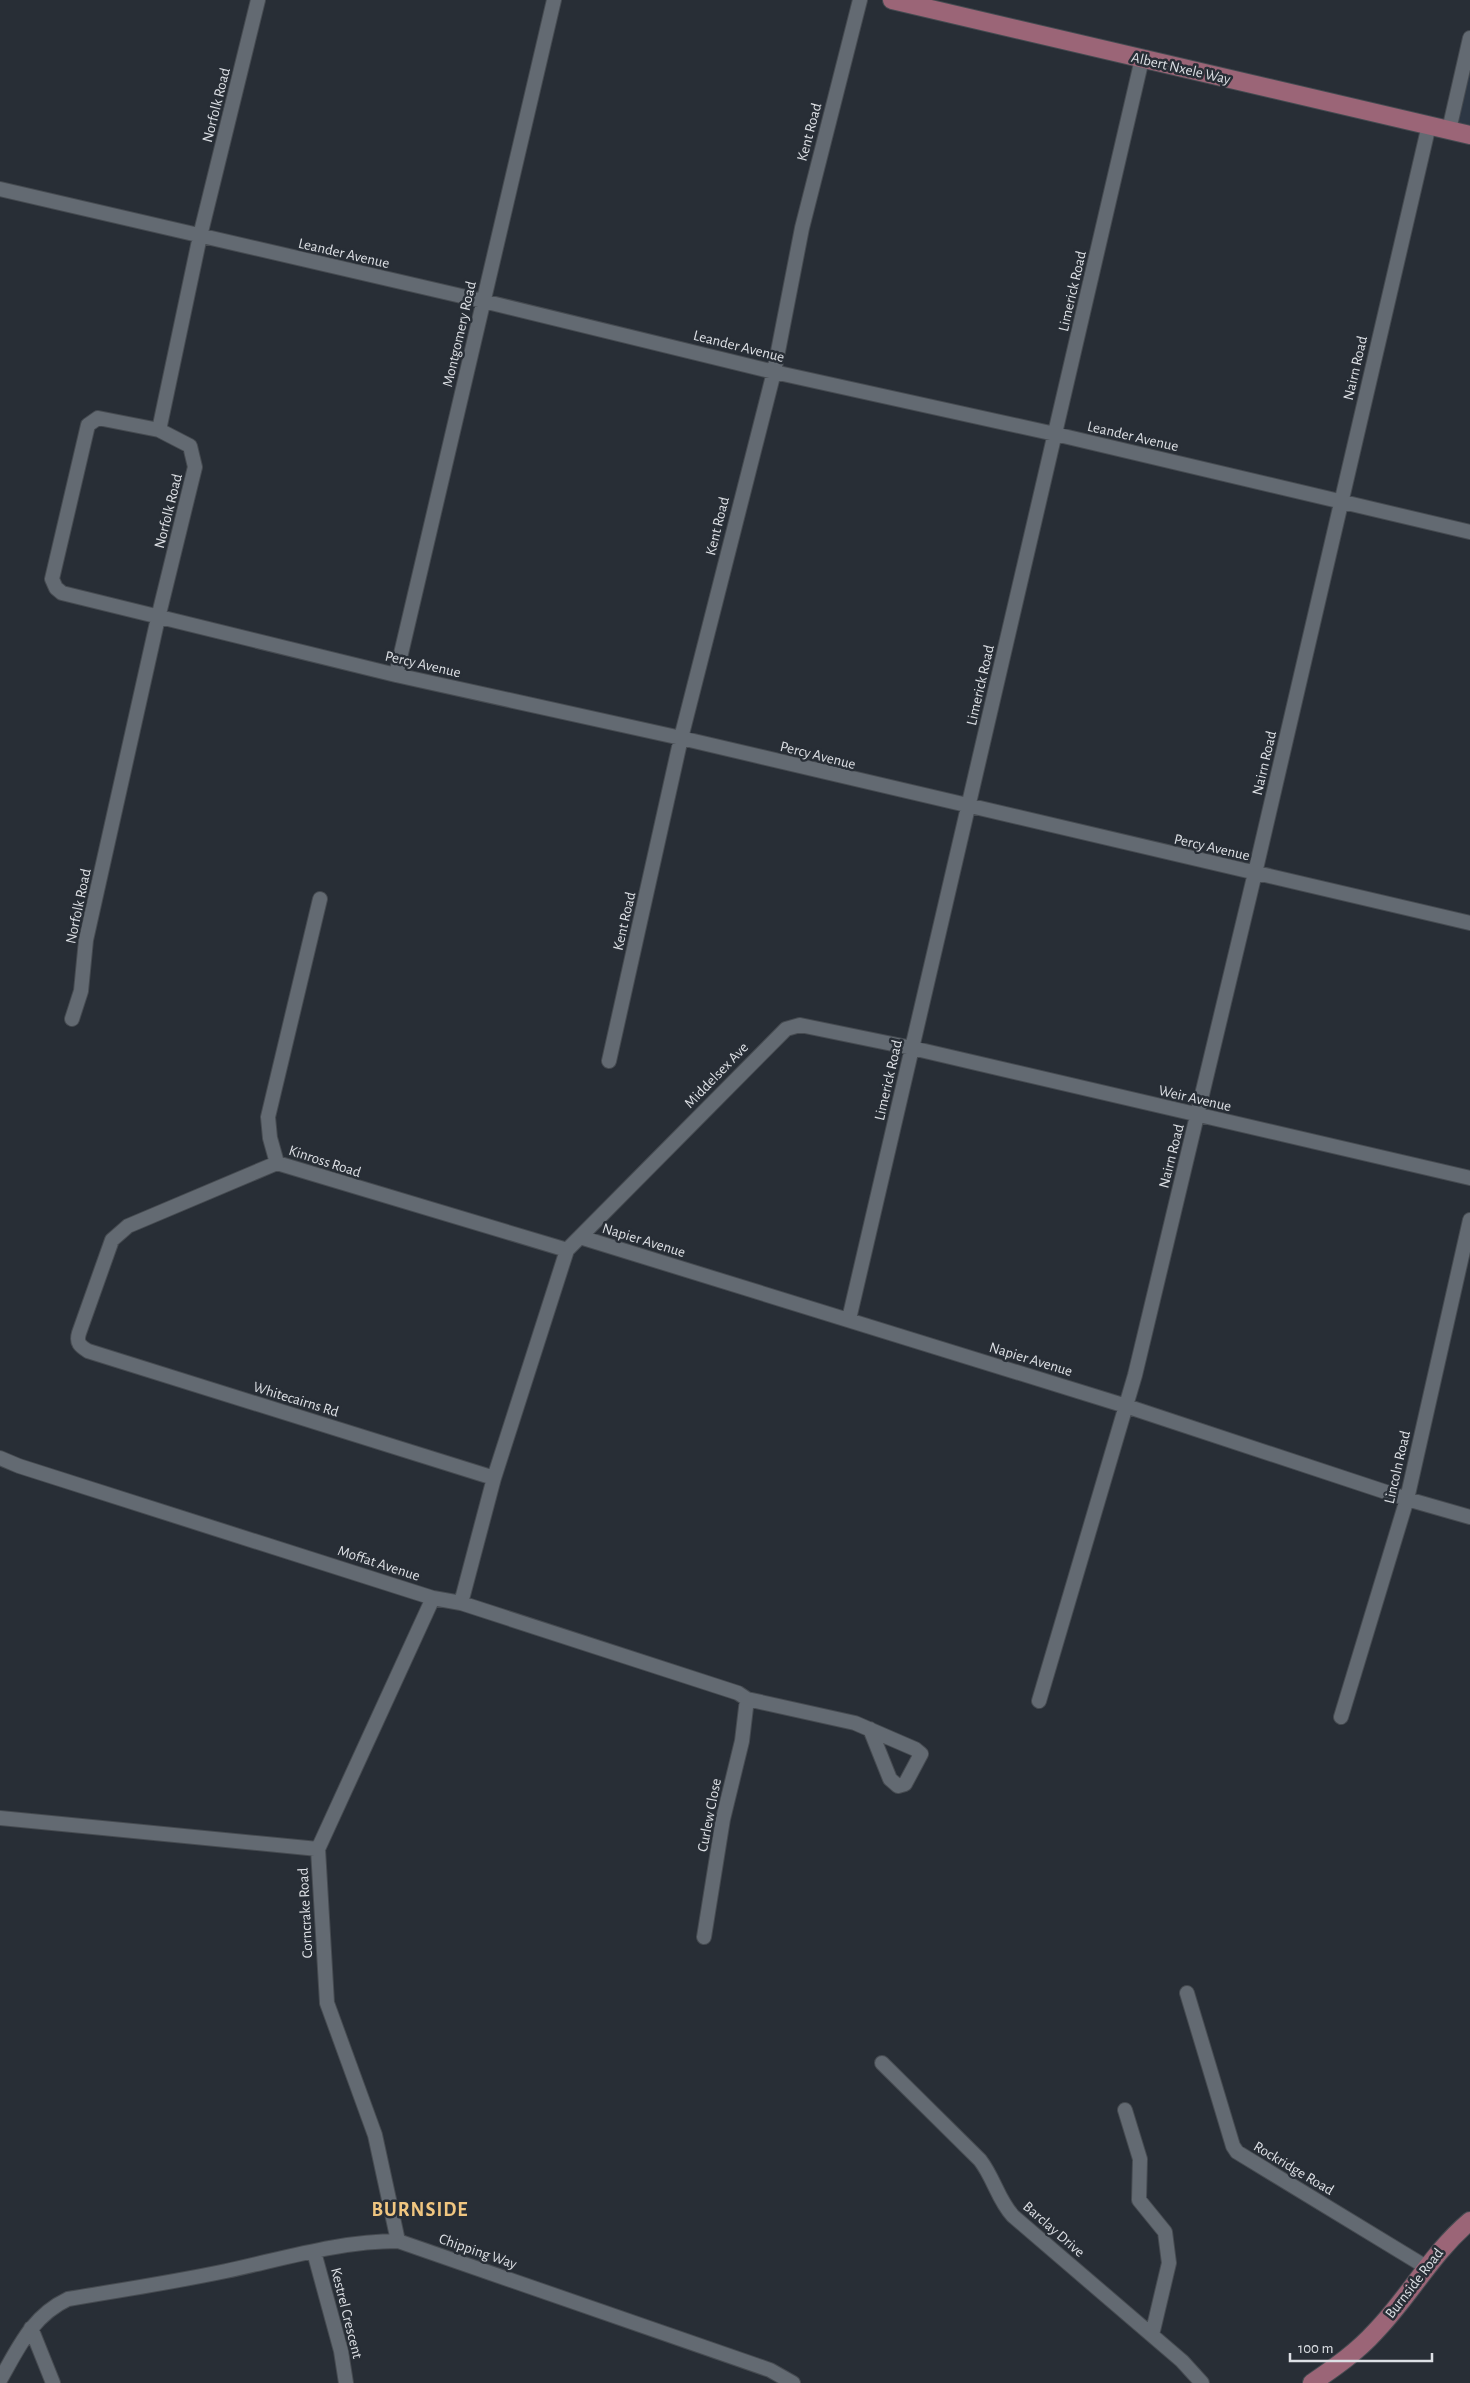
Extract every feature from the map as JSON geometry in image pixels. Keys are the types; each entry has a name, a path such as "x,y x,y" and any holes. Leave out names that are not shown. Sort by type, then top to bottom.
{"main road":[{"name":"Albert Nxele Way","path":"892,0 1470,135"},
{"name":"Burnside Road","path":"1312,2383 1352,2355 1376,2332 1426,2267 1449,2240 1470,2221"}],"street":[{"name":"Norfolk Road","path":"72,1019 81,991 86,940 158,618 195,467 190,446 159,430 200,236 258,0"},
{"name":"Montgomery Road","path":"396,675 554,0"},
{"name":"Kent Road","path":"609,1061 681,738 774,372 804,218 860,0"},
{"path":"1449,130 1470,38"},
{"name":"Limerick Road","path":"849,1319 1142,59"},
{"name":"Nairn Road","path":"1038,1701 1126,1406 1198,1116 1429,125"},
{"name":"Leander Avenue","path":"0,189 483,301 774,372 1055,434 1470,532"},
{"name":"Percy Avenue","path":"159,430 98,418 88,425 52,579 56,588 62,593 396,675 681,738 967,807 1470,924"},
{"name":"Kinross Road","path":"320,899 268,1117 270,1138 277,1163 567,1250"},
{"name":"Middelsex Ave","path":"567,1250 786,1029 800,1025 912,1048"},
{"name":"Weir Avenue","path":"912,1048 1470,1178"},
{"name":"Whitecairns Rd","path":"277,1163 128,1226 120,1232 112,1240 77,1338 80,1346 88,1351 494,1478"},
{"name":"Lincoln Road","path":"1341,1717 1407,1499 1470,1220"},
{"name":"Napier Avenue","path":"580,1237 1126,1406 1407,1499 1470,1517"},
{"path":"461,1603 494,1478 567,1250"},
{"name":"Moffat Avenue","path":"0,1458 19,1466 433,1598 461,1603 738,1693 747,1699 855,1723 870,1729"},
{"name":"Corncrake Road","path":"398,2241 375,2135 327,2003 318,1849 433,1598"},
{"name":"Curlew Close","path":"704,1937 723,1819 742,1741 747,1699"},
{"path":"0,1818 318,1849"},
{"name":"Rockridge Road","path":"1187,1993 1233,2146 1237,2152 1426,2267"},
{"name":"Barclay Drive","path":"882,2063 980,2160 988,2170 1003,2203 1013,2216 1182,2361 1202,2383"},
{"path":"1124,2110 1140,2160 1138,2200 1166,2235 1169,2268 1152,2335"},
{"name":"Chipping Way","path":"0,2380 31,2328 44,2313 68,2299 191,2278 314,2252 377,2241 398,2241 770,2370 793,2383"},
{"name":"Kestrel Crescent","path":"314,2252 341,2351 346,2383"},
{"path":"31,2328 53,2383"}],"shaded area":[{"path":"1470,32 1470,138 1446,132"}],"district":[{"name":"BURNSIDE","path":"420,2209"}]}
